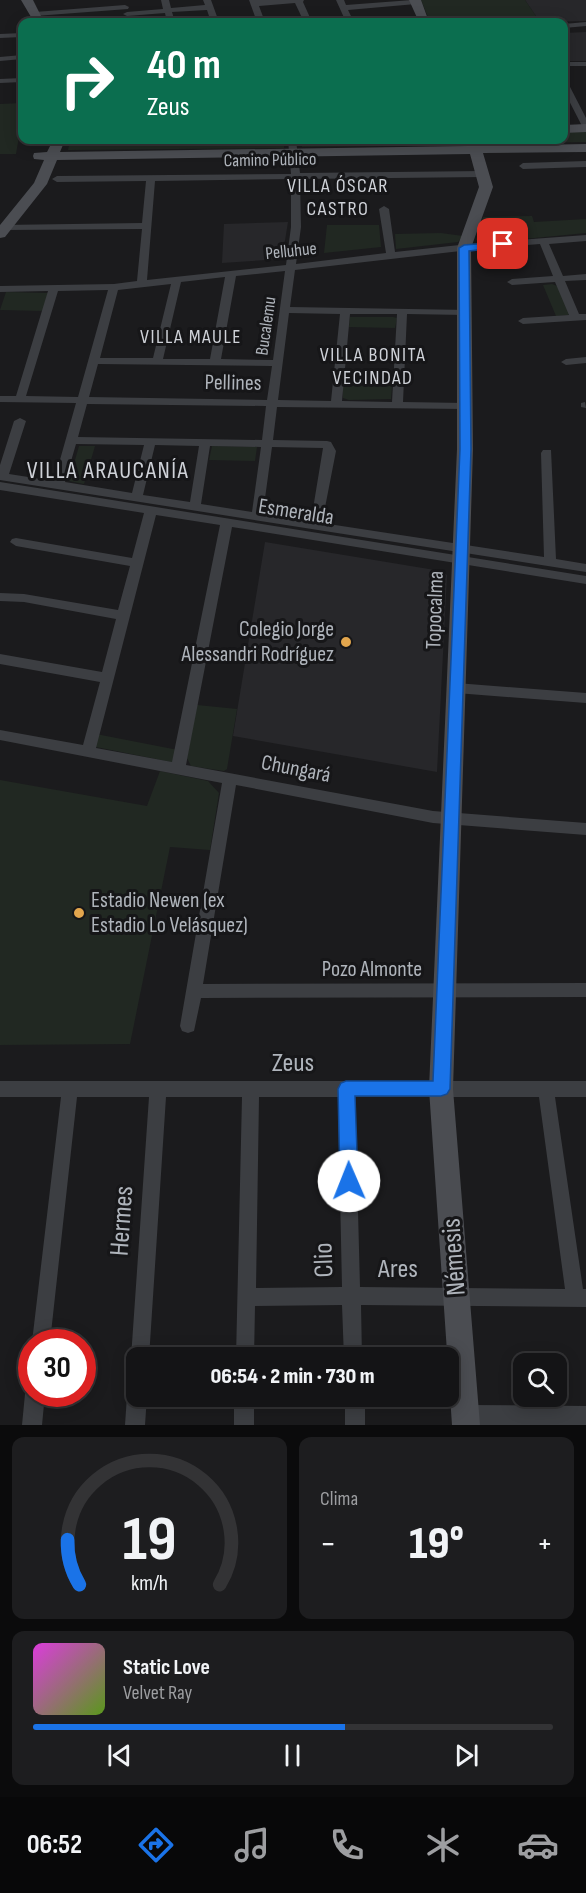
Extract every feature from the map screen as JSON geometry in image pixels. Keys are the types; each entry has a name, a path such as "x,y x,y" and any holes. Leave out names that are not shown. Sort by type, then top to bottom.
{"street":[{"path":"14,0 23,18"},
{"path":"27,0 37,18 168,10 208,4 213,18"},
{"path":"165,0 170,18"},
{"path":"259,18 253,2 299,0 306,18"},
{"path":"348,18 341,4 416,1 422,18"},
{"path":"568,26 586,24"},
{"path":"0,36 18,35"},
{"path":"0,59 18,57"},
{"path":"568,64 586,64"},
{"path":"0,81 18,80"},
{"path":"568,91 586,127 568,129"},
{"path":"2,225 35,191 46,156 45,144"},
{"path":"46,156 56,144"},
{"path":"46,156 293,146 473,144 586,148"},
{"name":"Topocalma","path":"441,1089 461,553 465,406 464,248 486,192 484,174 473,144"},
{"name":"Bucalemu","path":"257,516 297,214 293,146"},
{"path":"523,166 586,164"},
{"name":"Camino Público","path":"57,179 484,174"},
{"path":"142,284 151,178"},
{"path":"384,209 391,256"},
{"path":"2,225 147,226"},
{"name":"Pelluhue","path":"0,289 114,287 464,248 586,238"},
{"path":"523,321 581,317 559,279 544,243"},
{"path":"215,363 231,274"},
{"path":"512,282 586,277"},
{"path":"157,362 177,280"},
{"path":"59,485 114,287"},
{"path":"20,399 54,288"},
{"path":"285,310 465,312"},
{"path":"336,404 345,311"},
{"path":"397,405 402,311"},
{"path":"566,362 586,360"},
{"path":"94,361 278,363"},
{"name":"Pellines","path":"0,399 465,406"},
{"path":"1,479 20,421"},
{"path":"72,441 321,444 329,446 316,525"},
{"path":"137,497 150,442"},
{"path":"195,506 205,442"},
{"path":"547,453 550,562"},
{"name":"Esmeralda","path":"1,479 59,485 316,525 586,580"},
{"name":"Esmeralda","path":"1,479 152,510 227,522 586,568"},
{"path":"88,751 152,510"},
{"path":"178,768 227,522"},
{"path":"16,542 138,562"},
{"path":"0,597 24,598 124,616"},
{"path":"0,659 107,678"},
{"path":"456,688 586,698"},
{"name":"Chungará","path":"0,735 451,818 586,829"},
{"path":"188,1026 230,777"},
{"name":"Pozo Almonte","path":"194,991 586,990"},
{"name":"Zeus","path":"0,1089 586,1089"},
{"path":"42,1329 70,1089"},
{"name":"Hermes","path":"141,1347 158,1089"},
{"path":"245,1347 251,1089"},
{"name":"Clio","path":"346,1089 354,1347"},
{"name":"Némesis","path":"441,1089 466,1420"},
{"path":"546,1089 580,1298"},
{"name":"Ares","path":"247,1297 440,1295 457,1298 580,1298"},
{"path":"32,1425 34,1407"},
{"path":"135,1425 136,1407"},
{"path":"244,1407 244,1425"},
{"path":"354,1407 355,1425"},
{"path":"466,1420 586,1416"}],"shaded area":[{"path":"421,0 525,0 537,18 428,18"},
{"path":"525,0 586,0 586,21 568,21 568,18 537,18"},
{"path":"586,32 586,61 568,61 568,33"},
{"path":"18,103 16,154 0,154 0,104"},
{"path":"586,130 586,142 568,142 568,131"},
{"path":"69,144 284,144 284,148 68,150"},
{"path":"301,144 465,145 302,147"},
{"path":"532,216 534,222 586,219 586,233 524,239 476,240 483,217"},
{"path":"288,222 282,259 222,263 224,224"},
{"path":"327,225 379,225 381,247 324,253"},
{"path":"441,233 463,236 458,242 396,249 395,234"},
{"path":"543,285 557,286 570,312 568,315 556,316"},
{"path":"6,292 48,293 43,311 0,310"},
{"path":"350,317 397,318 395,328 349,327"},
{"path":"343,385 392,386 391,399 349,400 343,398"},
{"path":"79,446 95,446 84,484 69,481"},
{"path":"212,446 257,447 255,461 209,460"},
{"name":"Colegio Jorge Alessandri Rodríguez","path":"265,542 441,571 447,575 437,772 233,736"},
{"path":"197,705 237,709 227,769 224,771 191,766 187,758"},
{"path":"96,734 178,750 176,763 96,747 93,744"},
{"name":"Estadio Newen (ex Estadio Lo Velásquez)","path":"160,771 208,781 219,793 210,850 170,847 130,1044 0,1045 0,780 147,806"}],"place":[{"name":"Colegio Jorge Alessandri Rodríguez","path":"346,642"},
{"name":"Estadio Newen (ex Estadio Lo Velásquez)","path":"79,913"}],"district":[{"name":"VILLA ÓSCAR CASTRO","path":"338,198"},
{"name":"VILLA MAULE","path":"191,337"},
{"name":"VILLA BONITA VECINDAD","path":"373,366"},
{"name":"VILLA ARAUCANÍA","path":"108,470"}],"route":[{"path":"349,1181 346,1089 441,1089 465,449 464,248 503,244"}]}
